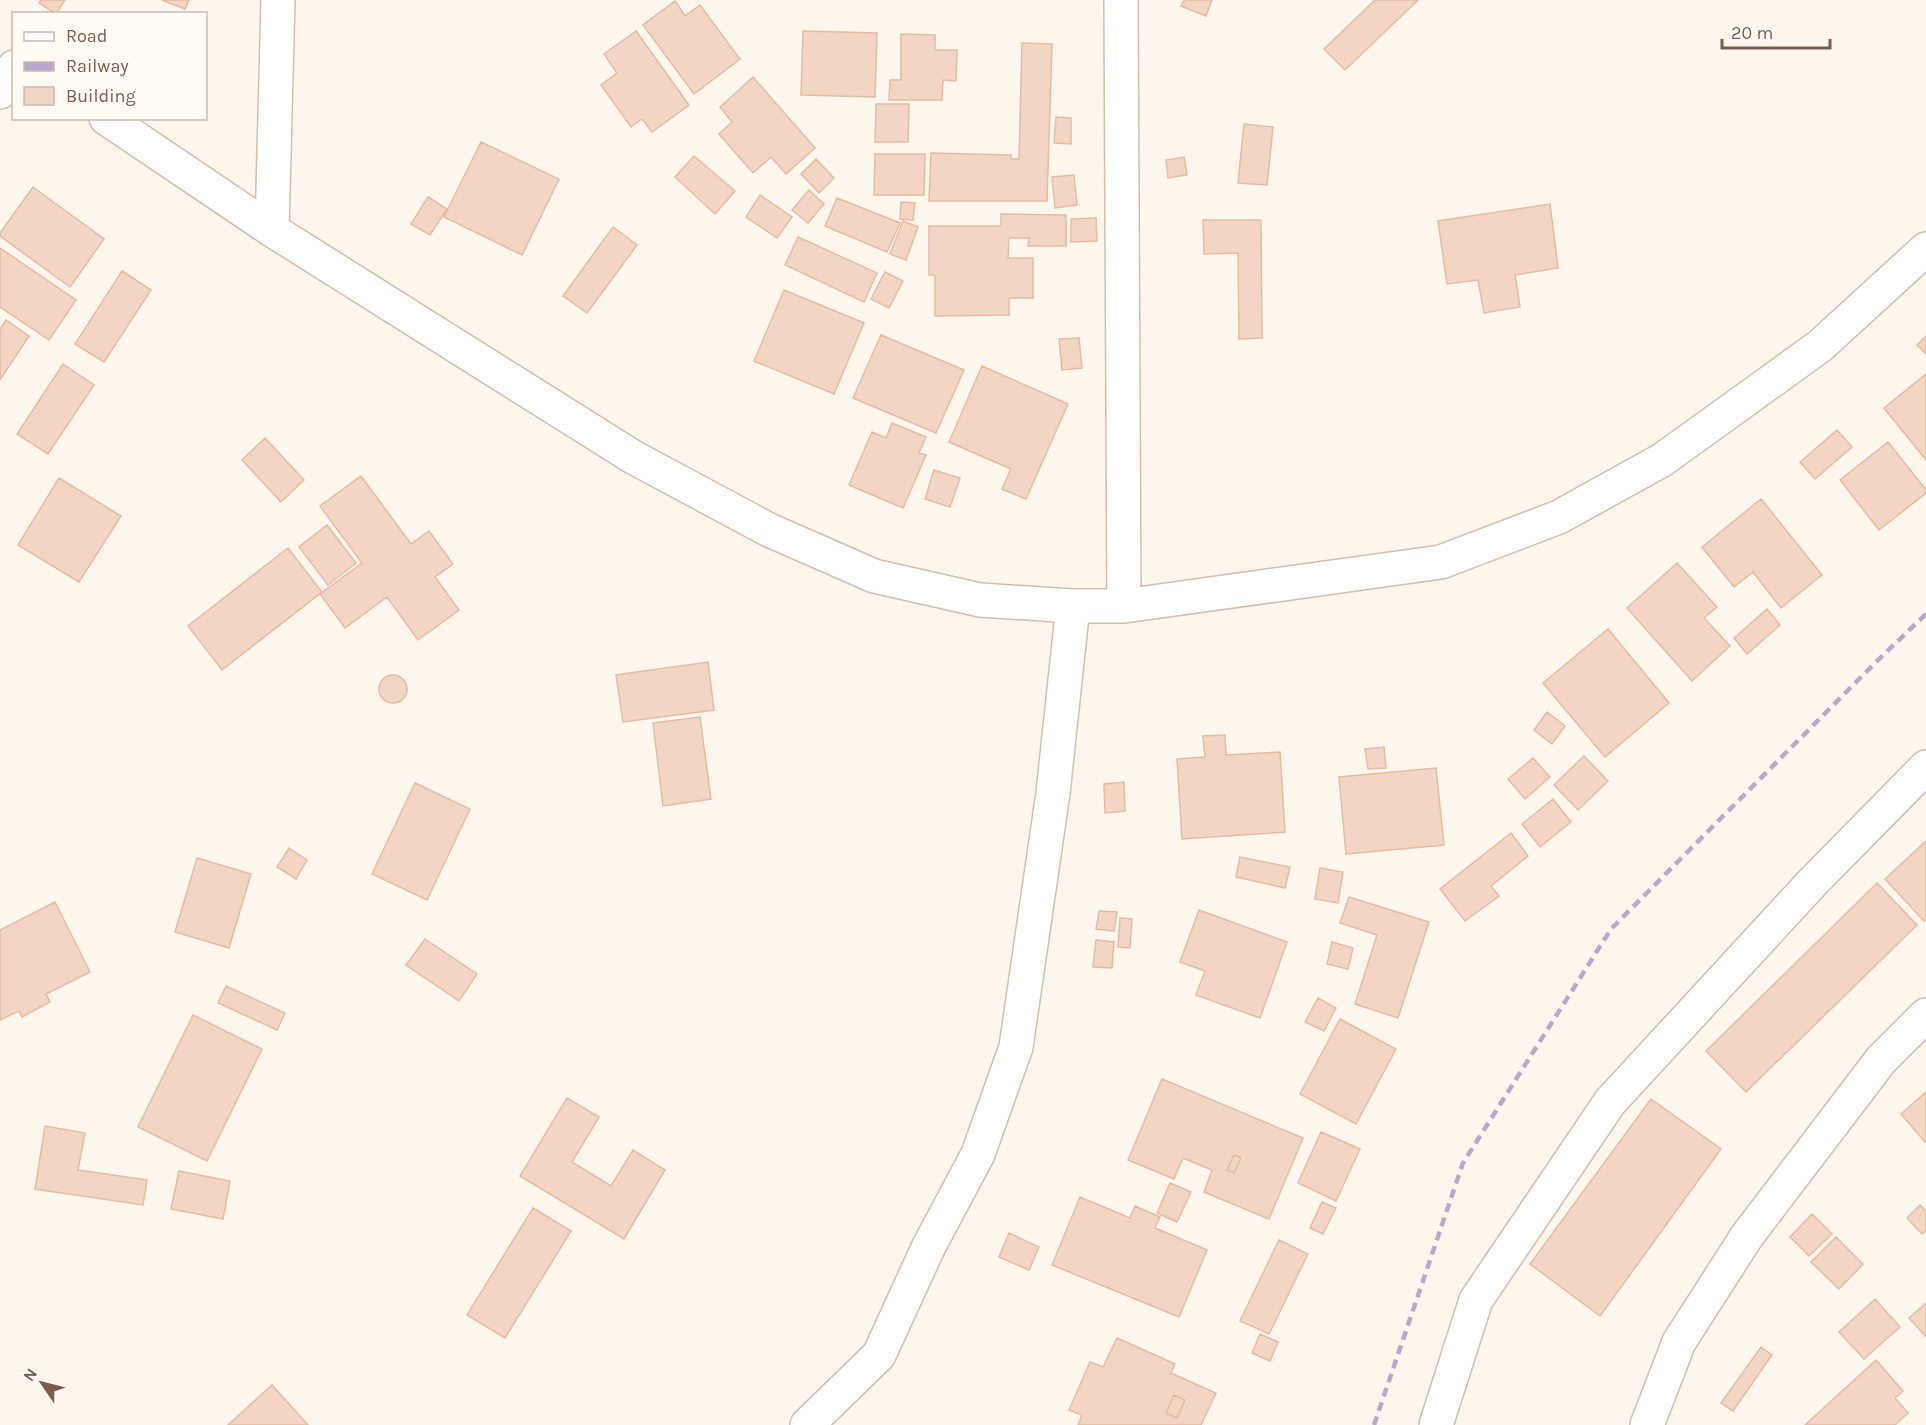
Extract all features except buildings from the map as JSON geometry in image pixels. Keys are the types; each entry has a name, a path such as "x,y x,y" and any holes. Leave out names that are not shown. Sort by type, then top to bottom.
{"street":[{"path":"272,230 278,0"},
{"path":"1121,0 1124,606"},
{"path":"0,92 12,69"},
{"path":"109,120 272,230 633,457 769,531 874,576 980,600 1073,606 1124,606 1441,562 1559,517 1662,460 1820,345 1926,249"},
{"path":"807,1425 879,1355 928,1248 978,1154 1016,1047 1053,793 1073,606"},
{"path":"1436,1425 1476,1300 1610,1102 1811,884 1926,767"},
{"path":"1647,1425 1679,1342 1747,1236 1881,1060 1926,1015"}],"railway":[{"path":"1374,1425 1463,1163 1611,929 1926,614"}]}
